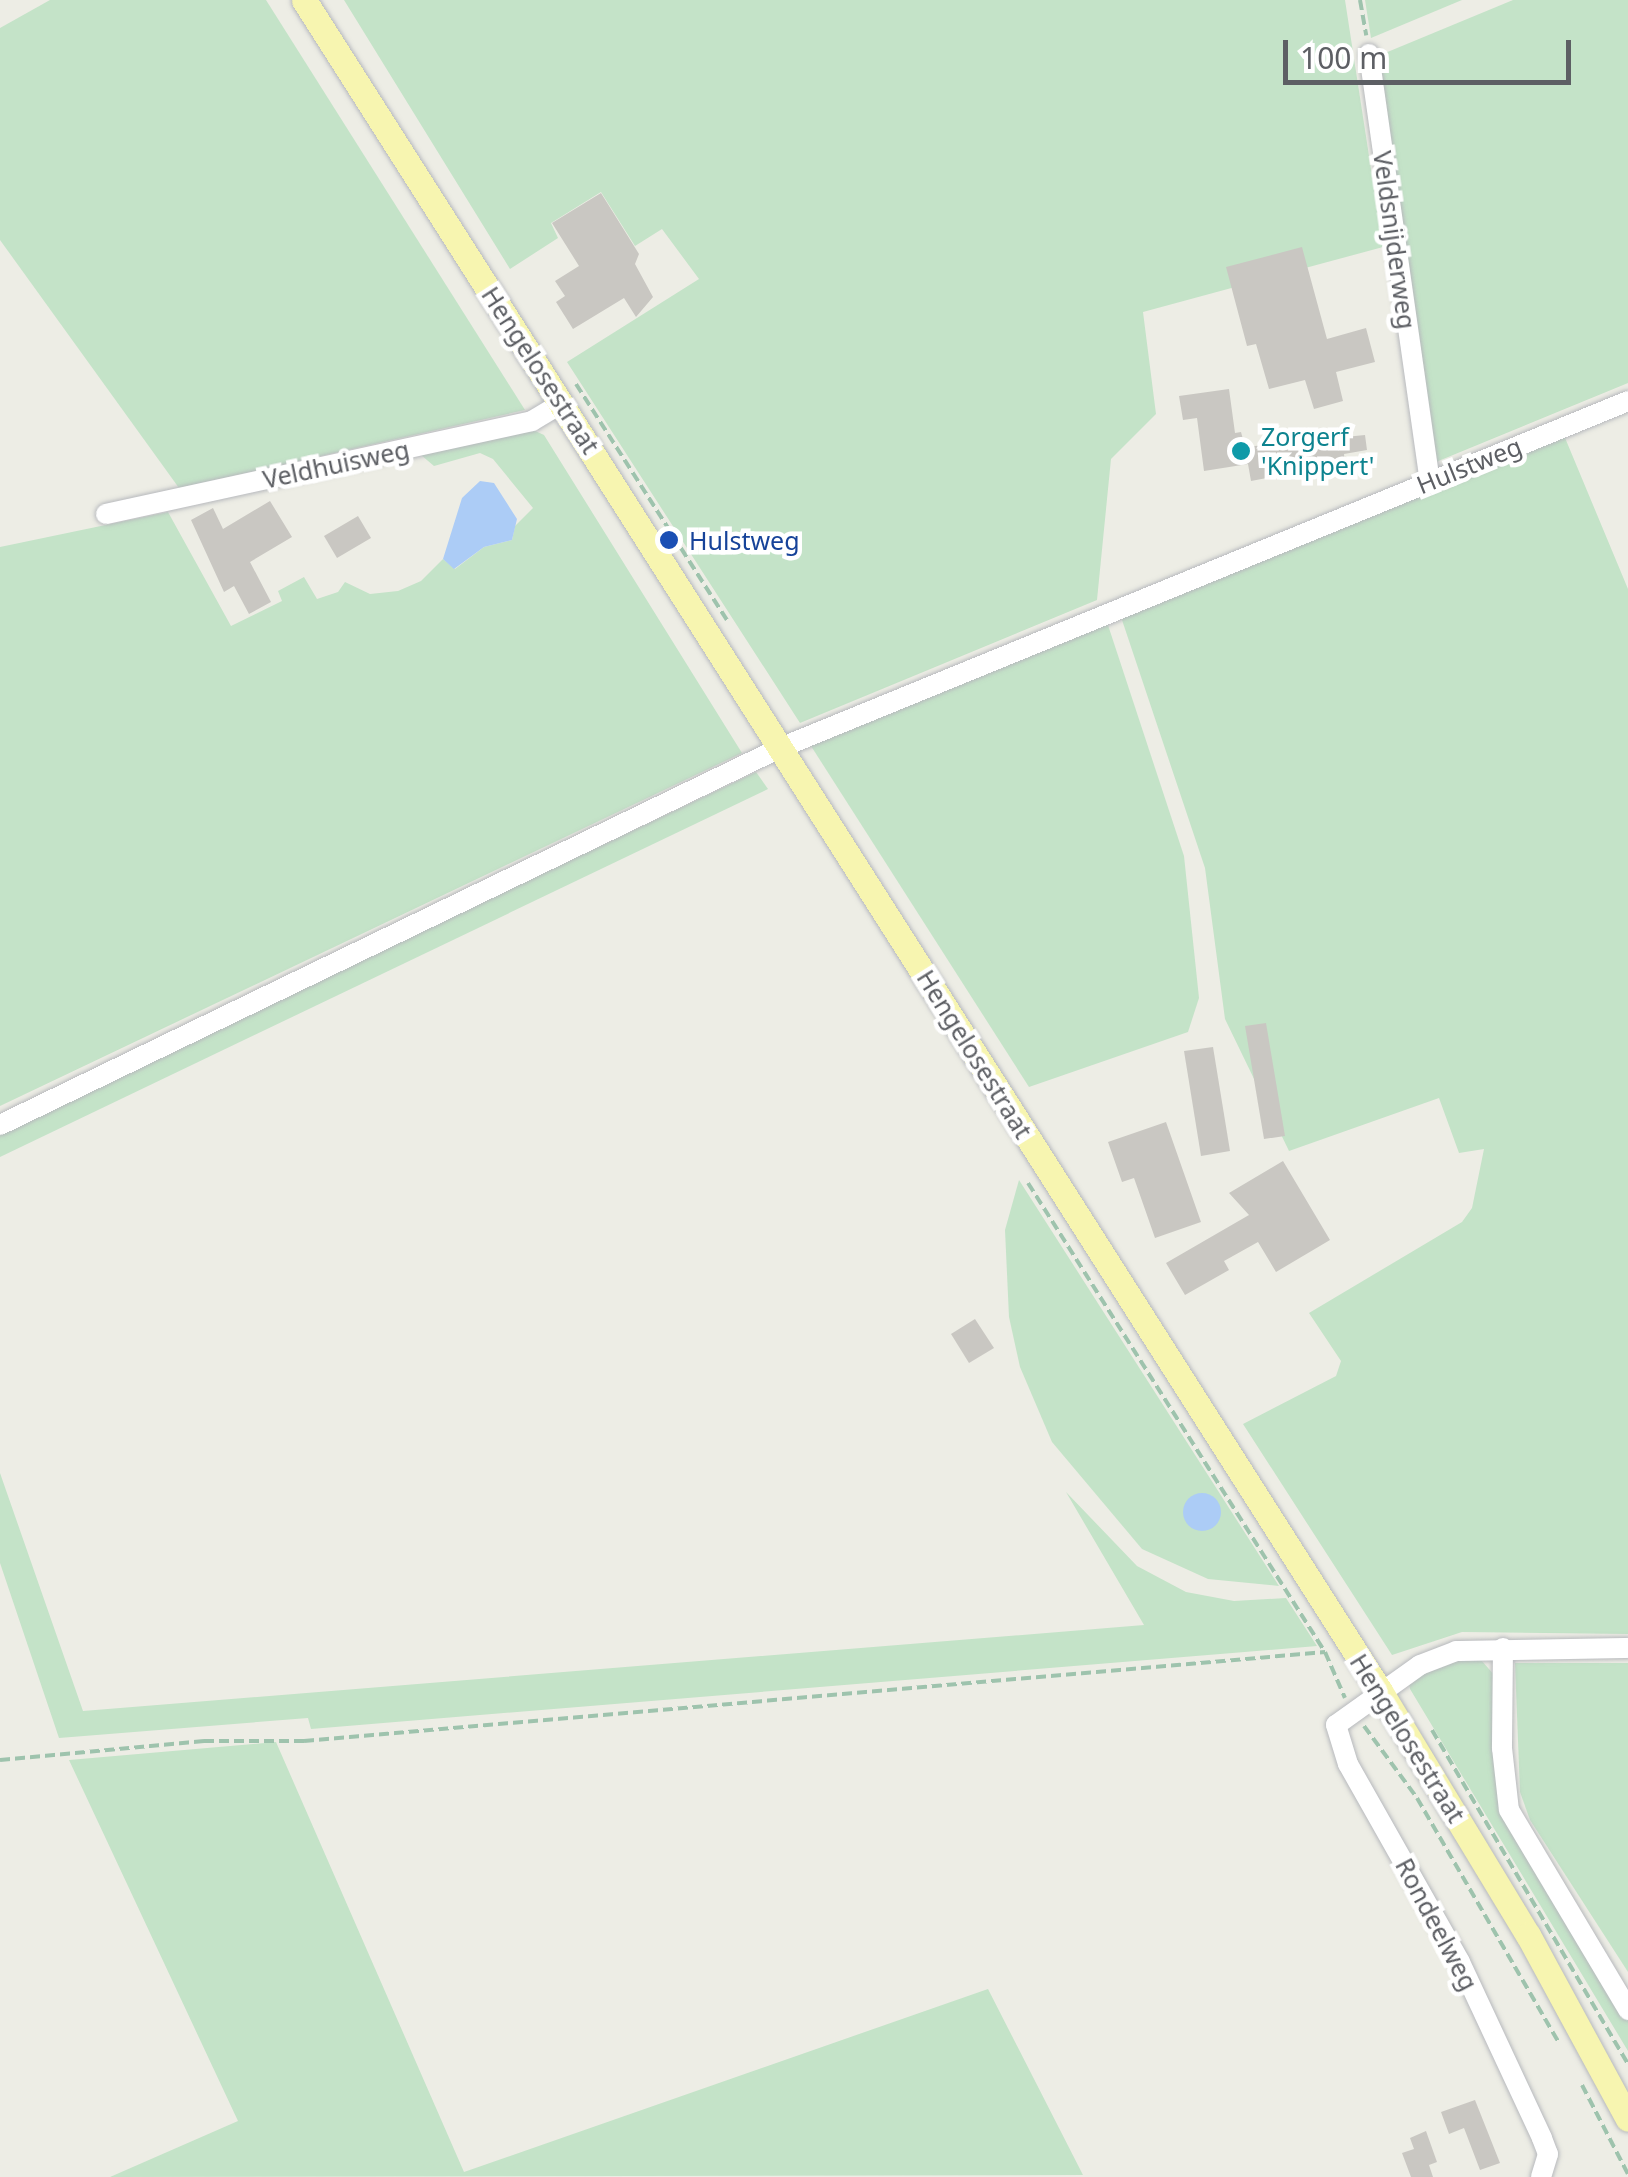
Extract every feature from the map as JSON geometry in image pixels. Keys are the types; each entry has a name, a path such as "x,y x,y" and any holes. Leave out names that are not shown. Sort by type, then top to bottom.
{"main road":[{"name":"Hengelosestraat","path":"304,0 1380,1691 1528,1936 1628,2119"}],"street":[{"name":"Veldsnijderweg","path":"1368,54 1430,480"},
{"name":"Hulstweg","path":"0,1125 780,748 1628,401"},
{"name":"Veldhuisweg","path":"106,514 532,421 562,404"},
{"path":"1503,1648 1509,1810 1628,2010"},
{"path":"1352,1710 1439,1656 1503,1648 1628,1648"},
{"name":"Rondeelweg","path":"1352,1710 1336,1725 1337,1740 1460,1962 1526,2102 1548,2154 1540,2177"}],"path":[{"path":"1360,0 1368,54"},
{"name":"Hengelosestraat","path":"0,1760 204,1741 304,1741 1325,1652 1352,1710 1417,1798 1564,2052"},
{"path":"1574,2068 1628,2174"}],"green space":[{"path":"50,0 266,0 525,410 179,488 0,240 0,28"},
{"path":"344,0 1345,0 1383,247 1143,312 1156,414 1111,459 1097,600 800,723 567,362 699,279 662,229 635,246 601,192 551,223 558,238 510,269"},
{"path":"1365,0 1462,0 1371,38"},
{"path":"1513,0 1628,0 1628,383 1436,462 1373,58"},
{"path":"533,430 544,435 742,753 0,1106 0,547 168,512 231,626 282,601 278,591 304,577 317,599 338,592 345,582 370,594 398,591 421,581 443,559 455,569 484,547 512,540 515,526 533,508 493,459 480,453 434,466 421,455"},
{"path":"1563,433 1628,589 1628,1634 1462,1632 1392,1655 1243,1424 1336,1376 1341,1361 1309,1313 1462,1222 1472,1208 1484,1149 1459,1153 1439,1098 1289,1151 1225,1019 1205,868 1120,614"},
{"path":"1106,619 1184,856 1199,998 1188,1032 1029,1087 811,746"},
{"path":"756,772 768,789 0,1157 0,1132"},
{"path":"1019,1180 1279,1586 1208,1579 1142,1549 1052,1442 1020,1367 1009,1317 1005,1230"},
{"path":"0,1473 83,1711 1144,1625 1066,1492 1137,1566 1186,1592 1234,1601 1286,1598 1317,1646 311,1729 308,1718 59,1738 0,1563"},
{"path":"1442,1659 1481,1660 1496,1677 1513,1834 1628,2020 1628,2051 1410,1689 1409,1683"},
{"path":"1515,1663 1628,1663 1628,1972 1530,1820 1520,1792"},
{"path":"276,1742 464,2172 988,1989 1083,2175 110,2177 238,2121 69,1760"}],"water":[{"path":"480,481 494,483 517,519 512,540 484,547 454,569 443,559 462,498"},
{"path":"1202,1493 1216,1498 1221,1512 1216,1526 1202,1531 1188,1526 1183,1512 1188,1498"}],"building":[{"path":"601,193 639,254 635,264 653,297 636,317 624,298 573,329 556,302 565,296 555,281 579,266 552,223"},
{"path":"1302,247 1327,339 1366,328 1375,362 1336,372 1343,401 1314,409 1305,380 1269,389 1256,344 1247,346 1226,267"},
{"path":"1229,389 1235,433 1241,432 1245,447 1365,435 1367,450 1344,454 1345,463 1251,481 1248,464 1204,471 1197,418 1183,420 1179,396"},
{"path":"270,501 292,537 250,562 271,602 249,614 234,586 224,592 191,520 213,508 223,529"},
{"path":"358,516 371,538 337,558 324,536"},
{"path":"1266,1023 1285,1136 1264,1139 1245,1026"},
{"path":"1213,1047 1230,1151 1201,1156 1184,1051"},
{"path":"1166,1122 1201,1222 1155,1238 1134,1178 1122,1182 1108,1142"},
{"path":"1283,1161 1330,1240 1276,1272 1258,1242 1224,1261 1229,1270 1185,1295 1166,1263 1249,1215 1229,1193"},
{"path":"975,1319 994,1348 969,1363 951,1334"},
{"path":"1475,2100 1500,2163 1480,2170 1464,2128 1449,2134 1441,2112"},
{"path":"1426,2131 1437,2162 1429,2165 1433,2177 1411,2177 1402,2153 1414,2149 1410,2138"}],"place":[{"name":"Zorgerf 'Knippert'","path":"1241,451"},
{"name":"Hulstweg","path":"669,540"}]}
